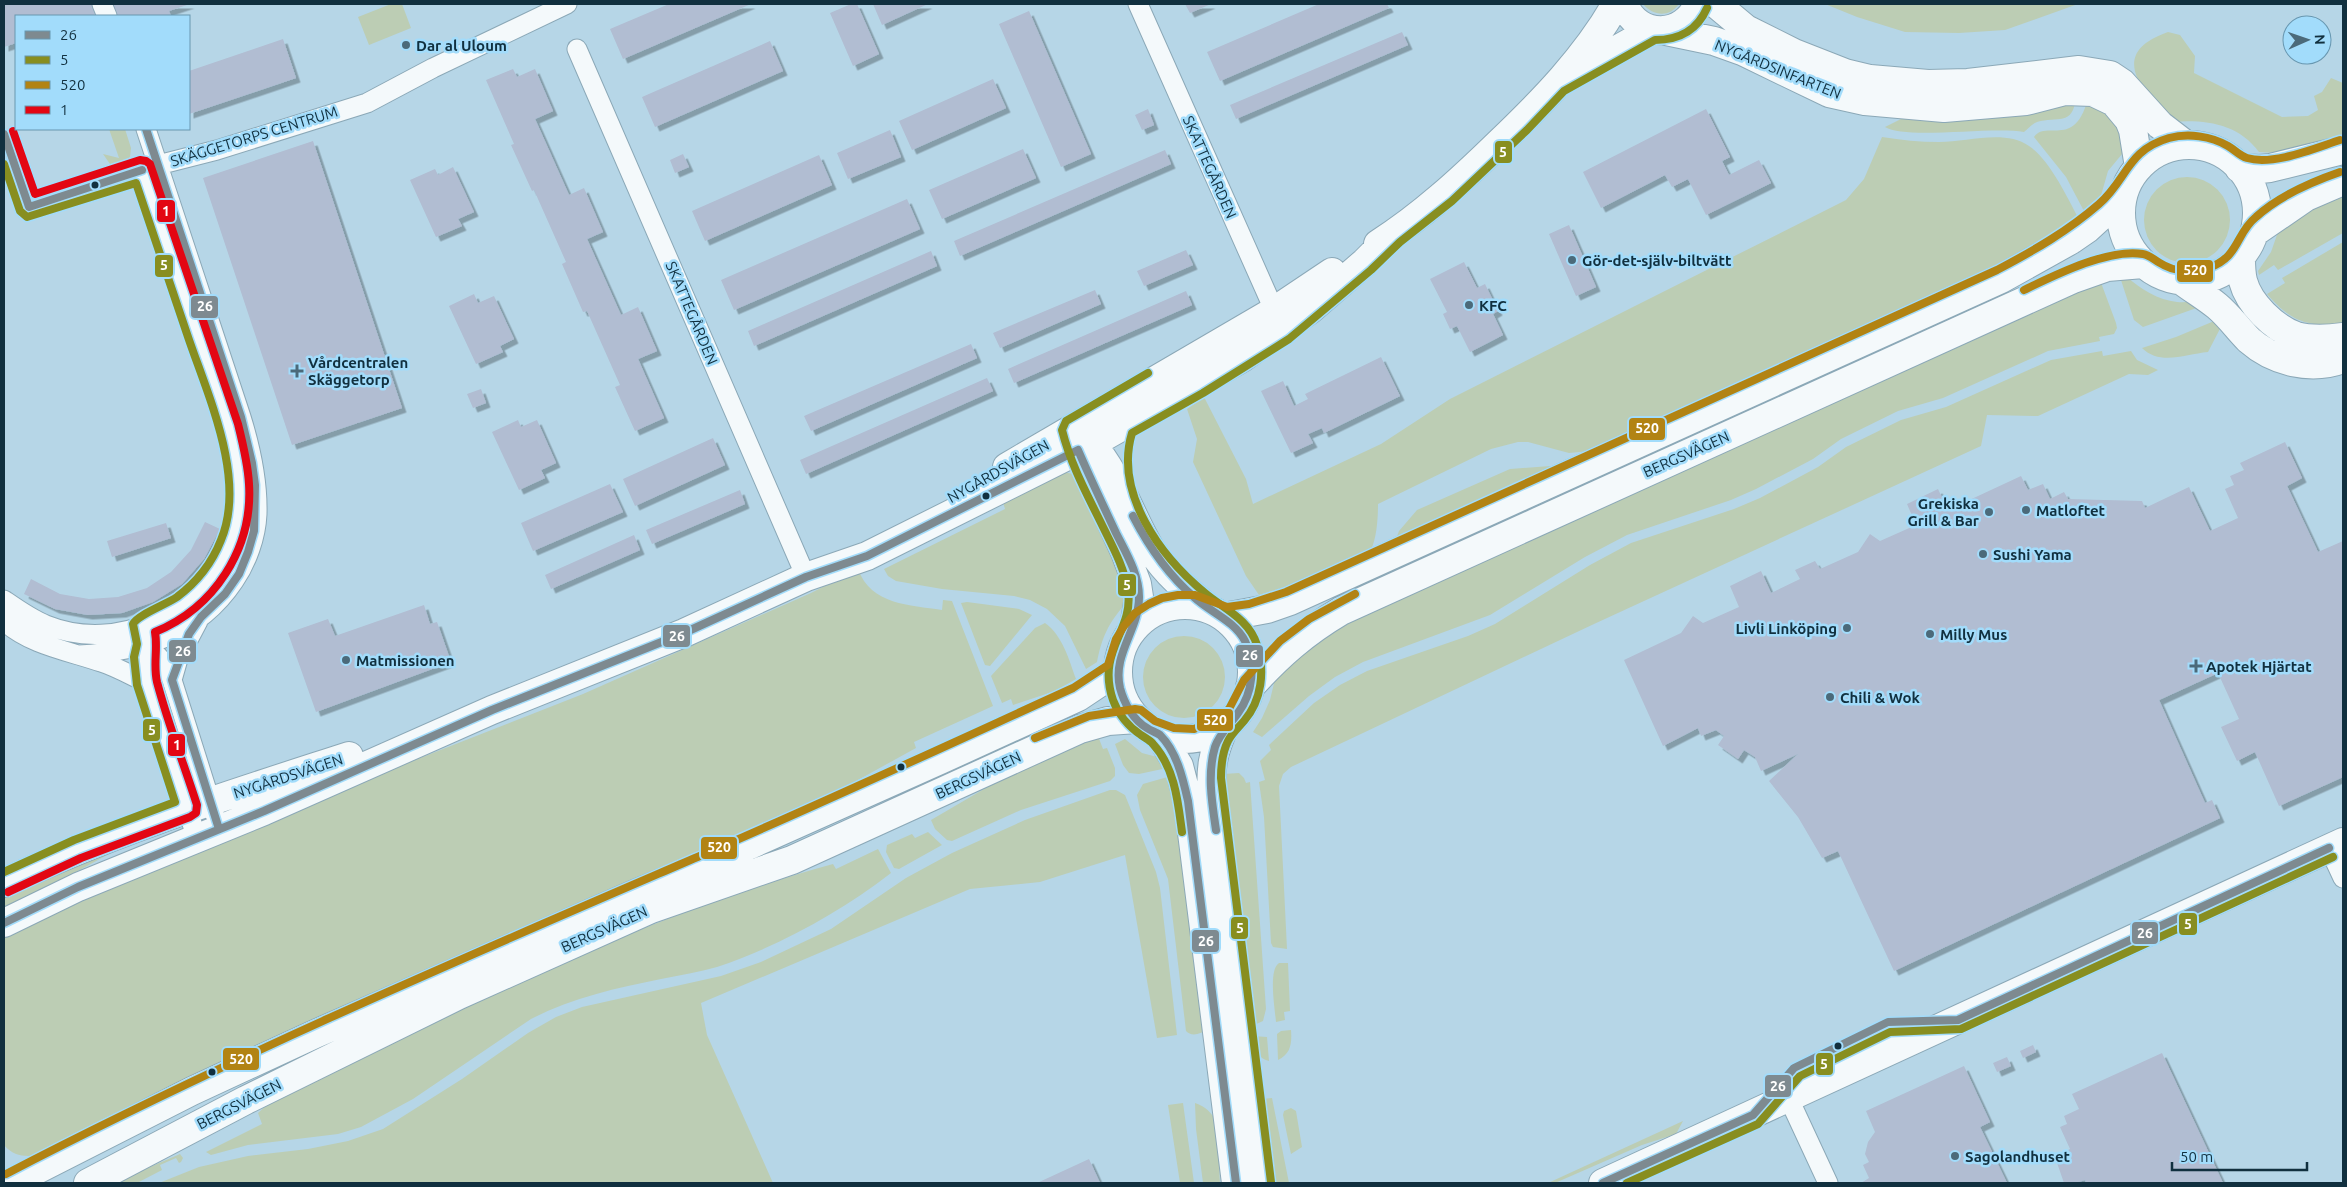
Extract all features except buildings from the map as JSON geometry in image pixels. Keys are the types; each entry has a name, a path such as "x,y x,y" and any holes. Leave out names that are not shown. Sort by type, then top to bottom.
{"street":[{"name":"SKÄGGETORPS CENTRUM","path":"150,167 217,150 367,103 567,4"},
{"name":"SKATTEGÅRDEN","path":"1138,4 1279,321"},
{"name":"NYGÅRDSVÄGEN","path":"1081,441 1124,426 1205,380 1279,321 1321,279 1393,234 1444,194 1483,159 1558,83 1606,22 1616,4"},
{"path":"1624,4 1637,23 1659,31"},
{"name":"NYGÅRDSVÄGEN","path":"1558,83 1659,31 1674,29 1689,20 1698,4"},
{"name":"NYGÅRDSINFARTEN","path":"1716,4 1746,29 1794,53 1845,74 1870,79 1928,84 1968,84 2080,70 2110,75 2122,83 2160,125 2186,145"},
{"name":"NYGÅRDSINFARTEN","path":"1659,31 1714,42 1742,51 1830,93 1874,103 1944,108 2026,101 2065,92 2093,92 2114,102 2129,120 2133,130 2139,167"},
{"name":"SKATTEGÅRDEN","path":"577,49 806,577"},
{"name":"SKÄGGETORPS CENTRUM","path":"80,655 110,653 145,635 181,608 210,580 232,542 239,512 241,485 230,435 150,167 146,130"},
{"path":"2255,232 2257,215 2255,198 2249,182 2239,168 2220,153 2198,146 2186,145 2165,150 2139,167 2130,180 2123,196 2121,221 2124,233 2135,255 2143,264 2168,278 2182,281 2204,280 2224,272 2241,257 2255,232 2272,218 2306,197 2343,181"},
{"path":"2239,168 2270,168 2343,150"},
{"name":"SKÄGGETORPS CENTRUM","path":"150,167 241,416 251,449 257,516 246,562 226,594 198,622 178,659 172,680"},
{"name":"BERGSVÄGEN","path":"1216,613 1267,609 1290,601 2001,279 2071,240 2087,229 2123,196"},
{"path":"2241,257 2243,282 2249,294 2262,312 2280,328 2296,336 2315,339 2343,337"},
{"name":"BERGSVÄGEN","path":"1250,687 1277,657 1300,637 1341,611 2073,279 2108,267 2143,264"},
{"path":"2182,281 2217,306 2250,340 2270,355 2298,363 2316,364 2343,359"},
{"name":"NYGÅRDSVÄGEN","path":"4,923 78,887 208,834 492,710 684,632 806,577 867,556 1081,441 1279,321"},
{"path":"1120,490 1117,457 1124,426"},
{"path":"1081,441 1120,490 1152,551 1181,586 1236,628 1248,648 1252,671 1250,687 1245,702 1237,715 1225,726 1210,734 1193,738 1176,738 1148,727"},
{"path":"1081,441 1137,584 1139,598 1134,627 1122,648 1117,671 1122,697 1179,766 1188,801 1236,1183"},
{"name":"SKÄGGETORPS CENTRUM","path":"4,600 34,619 66,631 145,635 198,622"},
{"path":"1134,627 1155,611 1168,606 1188,604 1216,613"},
{"name":"SKÄGGETORPS CENTRUM","path":"4,621 28,637 104,663 147,683"},
{"path":"145,635 165,664 172,680 198,805"},
{"path":"145,635 144,657 147,683 198,805 208,834"},
{"name":"BERGSVÄGEN","path":"12,1178 289,1046 714,861 940,760 1078,696 1117,671"},
{"name":"NYGÅRDSVÄGEN","path":"4,883 77,849 198,805 492,710"},
{"name":"BERGSVÄGEN","path":"88,1183 246,1100 442,1003 602,929 651,909 716,888 792,860 1080,729 1108,721 1148,727"},
{"path":"1225,726 1214,749 1211,761 1212,800 1261,1183"},
{"path":"1603,1183 1789,1099 2336,845 2343,878"},
{"path":"1789,1099 1828,1183"}],"green space":[{"path":"391,4 402,4 411,28 369,45 358,17"},
{"path":"1643,4 1679,4 1671,12 1661,14 1651,11"},
{"path":"1825,4 2078,4 2005,30 1959,33 1905,32 1857,17"},
{"path":"2168,32 2180,35 2195,56 2194,73 2282,117 2308,116 2318,110 2314,96 2322,92 2331,78 2343,83 2343,134 2276,153 2259,152 2251,142 2231,129 2195,121 2170,122 2141,85 2134,62 2138,51 2149,41"},
{"path":"2076,97 2068,117 2037,122 2024,132 1930,133 1896,131 1885,127 1903,118"},
{"path":"2088,98 2111,111 2127,148 2108,171 2100,199 2085,213 2066,177 2034,137 2039,132 2061,130 2076,124"},
{"path":"109,130 125,130 131,148 130,157 119,164 110,164 103,154 119,158"},
{"path":"1882,137 1932,142 1997,137 2019,141 2037,152 2051,169 2079,219 2027,251 1589,451 1569,453 1528,442 1518,442 1491,449 1378,504 1375,539 1371,550 1365,556 1337,570 1259,595 1246,576 1193,462 1197,439 1187,409 1204,397 1246,479 1253,504 1381,444 1450,399 1846,200 1864,179"},
{"path":"2187,177 2203,180 2211,184 2223,196 2227,204 2230,220 2227,236 2223,244 2211,256 2203,260 2187,263 2171,260 2163,256 2151,244 2147,236 2144,220 2147,204 2151,196 2163,184 2171,180"},
{"path":"2343,197 2343,233 2278,270 2274,265 2259,275 2258,271 2271,252 2278,232 2311,210"},
{"path":"2343,242 2343,326 2319,325 2292,317 2267,294 2285,283 2282,278"},
{"path":"2120,277 2127,277 2144,290 2163,299 2205,305 2143,327 2134,320"},
{"path":"2100,280 2116,323 2117,328 2114,334 2099,337 2100,341 2048,351 1943,398 1898,411 1841,439 1813,459 1756,489 1731,500 1627,535 1585,557 1490,615 1363,662 1335,677 1309,696 1262,737 1253,732 1270,700 1275,679 1296,655 1353,619"},
{"path":"2219,319 2223,323 2208,352 2165,358 2149,353 2142,348 2176,337"},
{"path":"2102,351 2103,356 2131,351 2137,360 2158,370 2148,375 2129,374 2038,416 1987,415 1981,446 1594,624 1291,767 1283,774 1279,786 1287,949 1273,947 1271,943 1264,817 1259,782 1265,780 1260,761 1271,750 1269,745 1314,703 1340,685 1367,671 1468,636 1495,624 1590,565 1631,543 1734,509 1760,498 1818,467 1846,447 1901,420 1946,407 2051,360"},
{"path":"1550,466 1551,468 1396,539 1399,531 1417,510 1510,469"},
{"path":"1059,471 1073,474 1082,483 1110,542 1124,588 1125,604 1106,631 1097,662 1086,669 1065,626 1047,609 1030,600 1014,596 942,589 896,581 888,576 884,569 1005,509 1003,502"},
{"path":"858,569 864,581 872,590 893,601 942,610 943,600 952,601 993,706 914,742 916,748 818,802 41,1155 16,1154 4,1145 4,935 211,840 583,694 811,593"},
{"path":"967,602 1019,609 1032,615 990,666 985,665 961,603"},
{"path":"1045,623 1061,641 1076,679 1055,691 1013,705 1011,699 1002,703 991,676 1035,628"},
{"path":"1176,636 1192,636 1207,643 1218,654 1225,669 1222,693 1213,706 1192,718 1176,718 1161,711 1150,700 1143,685 1143,669 1150,654 1161,643"},
{"path":"1098,736 1103,749 1107,748 1115,768 1115,776 1110,781 1021,810 952,841 947,840 935,829 931,820 1008,775 1052,754"},
{"path":"1125,739 1142,753 1161,758 1167,768 1139,774 1129,773 1123,765 1115,744"},
{"path":"1239,773 1246,783 1250,782 1266,1009 1263,1021 1252,1026 1221,787 1223,774"},
{"path":"1171,776 1206,1030 1196,1034 1186,1031 1168,879 1140,810 1137,795 1143,784"},
{"path":"1110,790 1116,790 1125,795 1156,872 1160,888 1177,1035 1157,1038 1125,855 1040,882 970,889 701,1003 707,1035 773,1183 159,1183 199,1167 248,1156 308,1149 348,1141 383,1129 462,1079 528,1033 556,1017 582,1007 721,976 761,962 831,929 906,878 952,853 1025,820"},
{"path":"928,832 942,845 899,869 894,868 886,852 887,845 912,834 915,838"},
{"path":"122,847 4,911 4,894"},
{"path":"878,849 891,873 851,902 786,939 717,967 611,990 562,1005 531,1019 413,1099 361,1127 338,1134 248,1145 211,1155 206,1152 262,1124 258,1113 270,1102 407,1034 546,969 688,911 760,886 833,864 836,869"},
{"path":"1279,963 1288,963 1290,1011 1284,1012 1285,1020 1276,1022 1273,981 1276,967"},
{"path":"1291,1030 1290,1048 1286,1055 1278,1060 1277,1034 1281,1031"},
{"path":"1253,1036 1267,1037 1269,1061 1259,1055"},
{"path":"1272,1098 1289,1183 1273,1183 1262,1099"},
{"path":"1183,1103 1194,1183 1180,1183 1168,1105"},
{"path":"1195,1103 1206,1109 1218,1126 1220,1137 1220,1183 1203,1183 1196,1129"},
{"path":"1291,1108 1296,1111 1302,1147 1291,1154 1283,1115 1284,1111"},
{"path":"1683,1121 1676,1134 1642,1145 1555,1183 1548,1183"},
{"path":"180,1154 183,1158 181,1162 179,1163 176,1158 160,1165 162,1170 137,1183 113,1183"}],"transit line":[{"name":"5","path":"1271,1182 1221,778 1222,760 1231,735 1244,721 1255,704 1260,685 1261,665 1257,645 1248,628 1235,615 1188,578 1157,542 1145,522 1135,500 1129,478 1128,456 1132,433 1203,393 1289,339 1371,270 1400,242 1452,201 1527,130 1564,91 1655,40 1664,40 1686,33 1698,23 1707,8"},
{"name":"26","path":"146,130 241,417 255,485 254,531 239,574 225,594 201,617 189,634 172,680 219,829"},
{"name":"1","path":"8,892 81,858 190,817 196,813 197,805 157,682 155,632 195,608 212,592 226,573 237,553 249,508 249,484 238,424 150,164 140,160 35,194 13,131"},
{"name":"26","path":"4,134 29,207 142,170"},
{"name":"520","path":"6,1174 178,1089 351,1008 795,814 1073,688 1108,665 1116,639 1124,626 1135,613 1162,598 1178,595 1195,595 1227,607 1249,604 1286,592 1997,270 2050,240 2087,214 2108,195 2136,158 2155,143 2176,136 2199,136 2221,143 2247,158 2269,160 2294,155 2340,140"},
{"name":"5","path":"4,164 20,211 27,217 136,183 213,409 227,463 229,490 228,516 221,540 208,564 191,585 177,597 146,613 133,624 137,644 134,657 137,685 175,802 74,840 4,872"},
{"name":"520","path":"2024,290 2082,264 2129,253 2150,256 2165,266 2183,271 2196,271 2208,268 2226,258 2232,252 2249,224 2265,209 2296,190 2340,172"},
{"name":"5","path":"1148,373 1066,421 1062,430 1075,469 1115,552 1127,583 1128,605 1126,618 1112,654 1109,668 1109,683 1113,700 1124,720 1152,743 1166,764 1174,786 1182,832"},
{"name":"26","path":"4,923 78,887 264,811 492,710 684,633 806,577 867,556 1078,450 1137,580 1138,609 1122,653 1119,676 1120,688 1130,711 1137,720 1160,735 1171,749 1188,801 1236,1183"},
{"name":"26","path":"1133,516 1152,549 1175,579 1194,597 1229,622 1241,634 1251,659 1252,669 1247,697 1215,747 1211,768 1211,788 1216,830"},
{"name":"520","path":"1035,738 1089,716 1135,709 1141,710 1155,721 1174,728 1194,729 1212,722 1229,709 1244,680 1280,641 1309,619 1355,594"},
{"name":"26","path":"1603,1183 1753,1115 1794,1068 1888,1022 1958,1020 2329,848"},
{"name":"5","path":"1627,1183 1758,1124 1800,1076 1890,1032 1961,1029 2333,857"}],"place":[{"name":"Dar al Uloum","path":"406,45"},
{"name":"Gör-det-själv-biltvätt","path":"1572,260"},
{"name":"KFC","path":"1469,305"},
{"name":"Vårdcentralen Skäggetorp","path":"297,371"},
{"name":"Matloftet","path":"2026,510"},
{"name":"Grekiska Grill & Bar","path":"1989,512"},
{"name":"Sushi Yama","path":"1983,554"},
{"name":"Livli Linköping","path":"1847,628"},
{"name":"Milly Mus","path":"1930,634"},
{"name":"Matmissionen","path":"346,660"},
{"name":"Apotek Hjärtat","path":"2196,666"},
{"name":"Chili & Wok","path":"1830,697"},
{"name":"Sagolandhuset","path":"1955,1156"}]}
